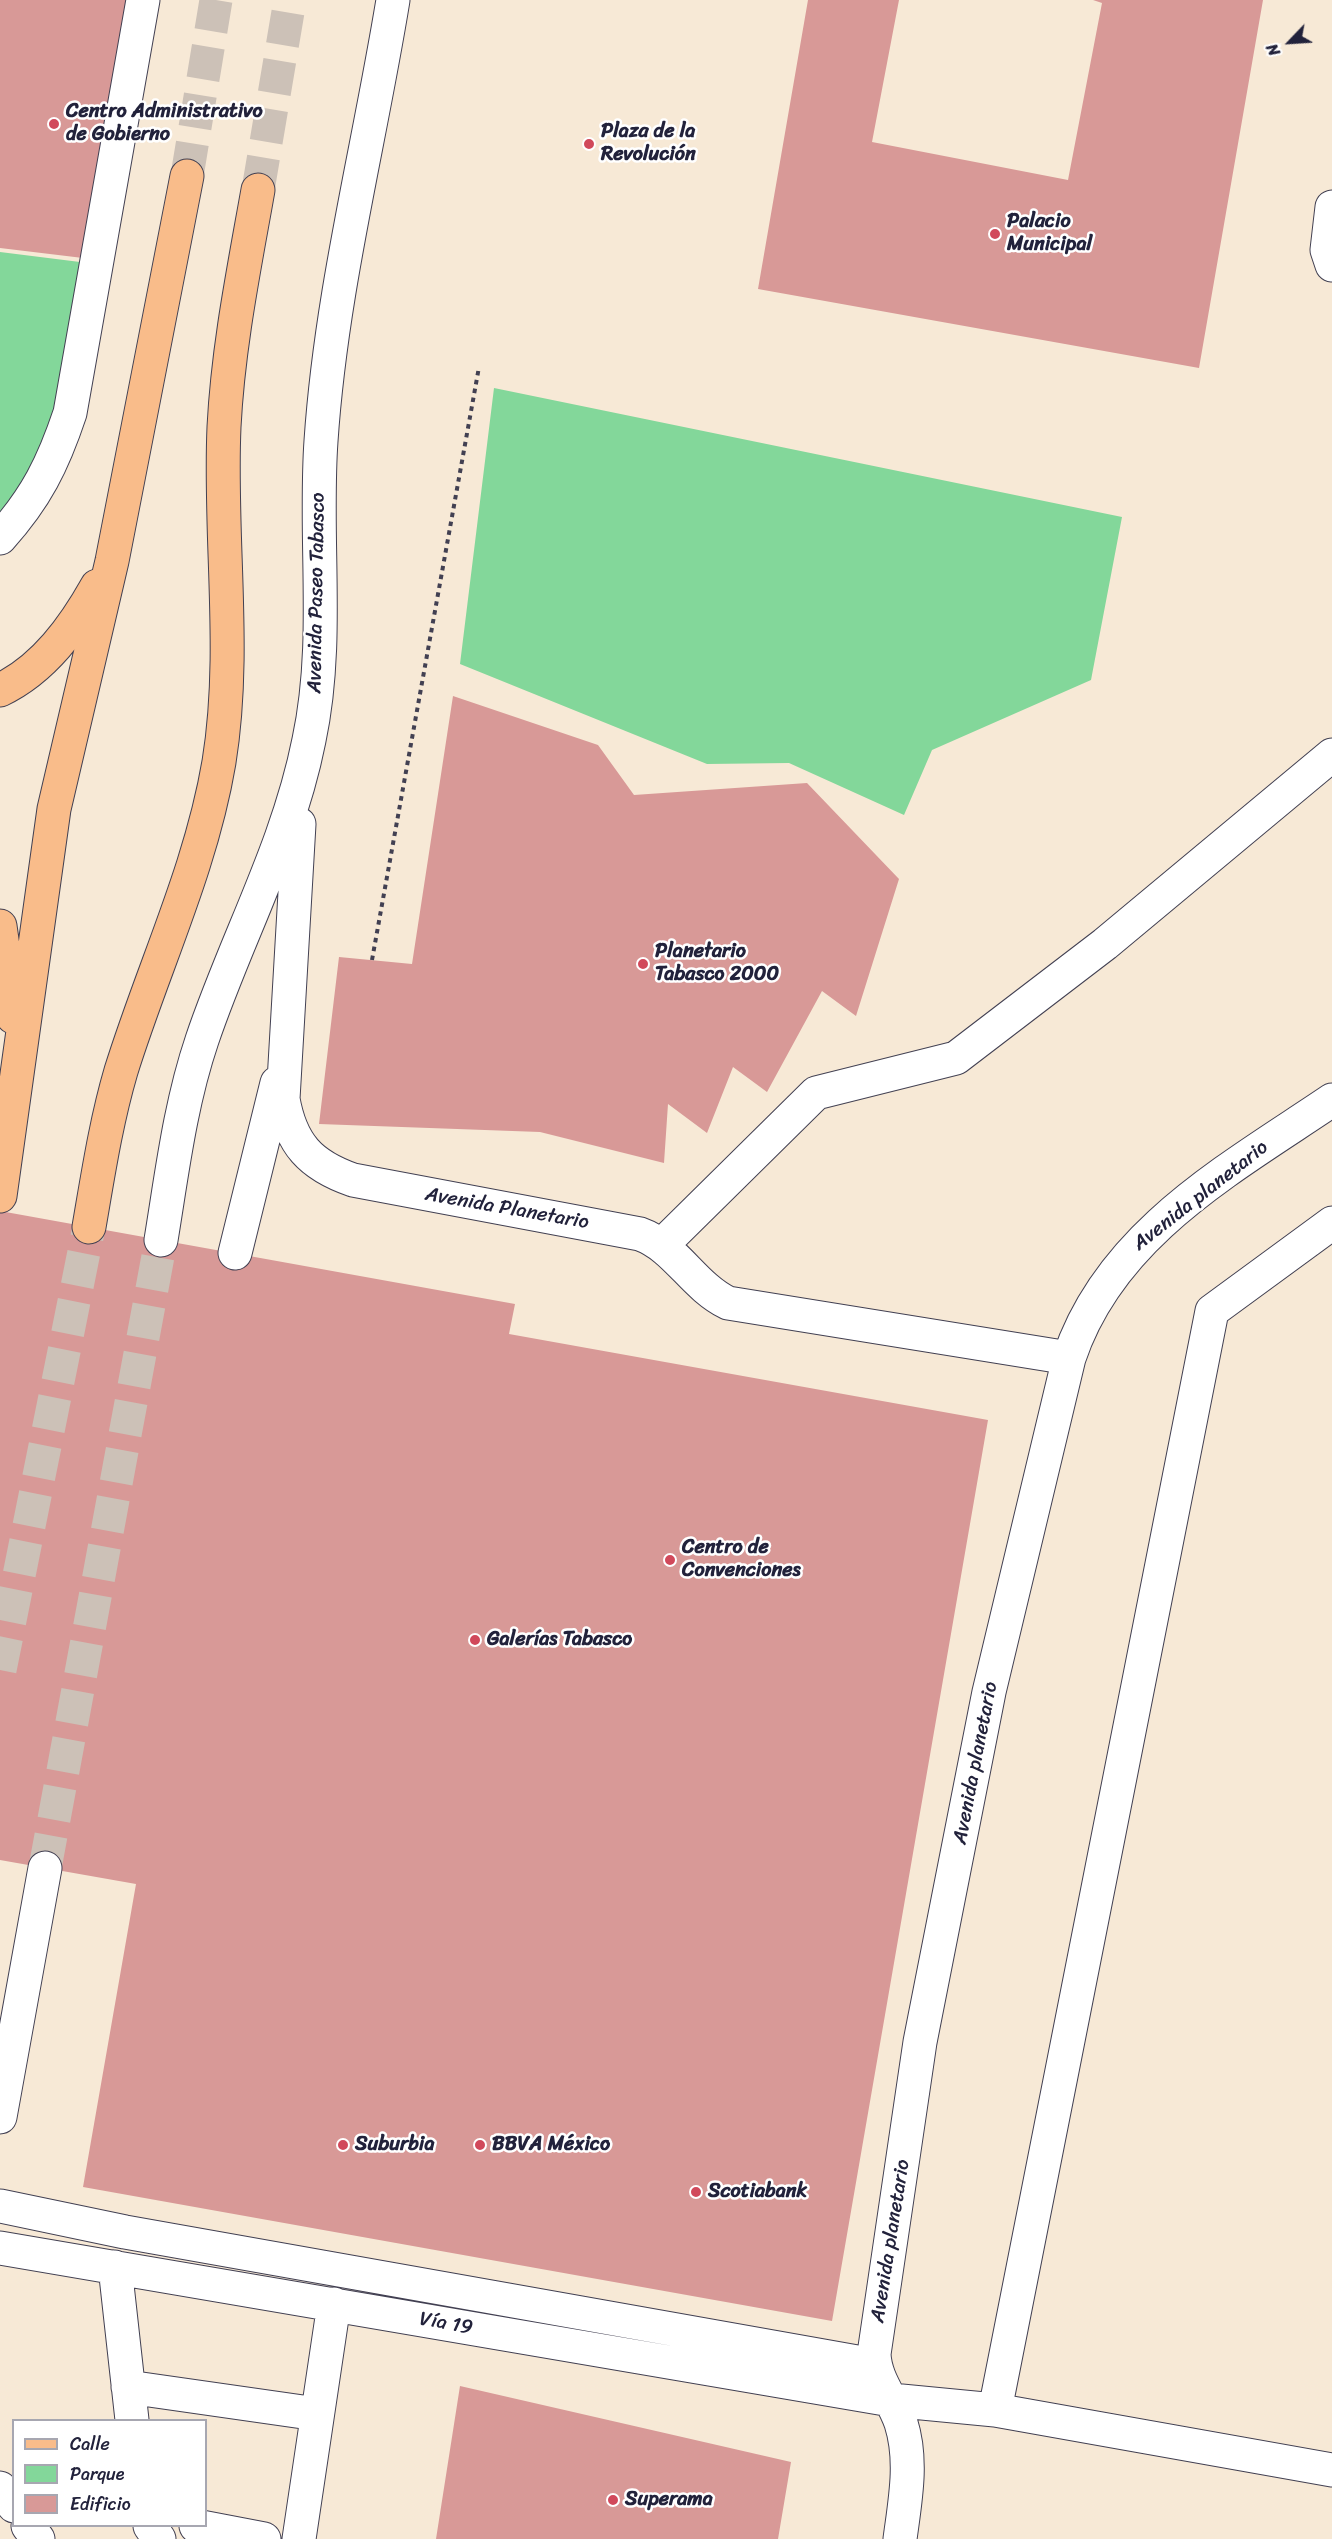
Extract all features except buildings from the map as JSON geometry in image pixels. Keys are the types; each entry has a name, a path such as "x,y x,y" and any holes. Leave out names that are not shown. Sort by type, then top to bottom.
{"main road":[{"path":"0,1196 54,809 112,561 188,176"},
{"path":"89,1227 104,1140 121,1071 171,933 207,818 218,766 226,714 228,623 224,526 224,427 237,309 258,190"},
{"path":"0,690 36,668 82,614 112,561"},
{"path":"0,927 19,1053"}],"street":[{"path":"0,538 33,496 55,459 70,413 143,0"},
{"name":"Avenida Paseo Tabasco","path":"161,1240 188,1083 203,1037 279,849 301,777 316,698 320,645 320,463 331,344 393,0"},
{"path":"1332,207 1327,250 1332,265"},
{"path":"662,1245 816,1092 956,1058 1105,944 1332,755"},
{"name":"Avenida Planetario","path":"301,777 283,1099 291,1131 309,1157 339,1175 466,1203 626,1229 653,1239 662,1245 706,1290 728,1303 1069,1358"},
{"path":"235,1253 286,1046"},
{"name":"Avenida planetario","path":"874,2365 920,2042 989,1692 1078,1328 1090,1307 1136,1245 1219,1178 1332,1100"},
{"path":"995,2410 1212,1311 1332,1223"},
{"path":"0,2117 45,1868"},
{"name":"Vía 19","path":"0,2206 125,2232 339,2268 874,2365"},
{"name":"Vía 19","path":"0,2248 891,2400 995,2410 1332,2470"},
{"path":"115,2267 132,2419"},
{"path":"299,2539 334,2304"},
{"path":"874,2365 904,2434 907,2466 900,2539"},
{"path":"128,2387 317,2414"},
{"path":"0,2488 12,2503"},
{"path":"29,2527 38,2539"},
{"path":"201,2527 264,2539"}],"path":[{"path":"372,960 479,367"}],"green space":[{"path":"0,252 96,264 70,413 0,536"},
{"path":"494,388 1122,517 1091,680 932,750 904,815 789,763 707,764 460,664"}],"tunnel":[{"path":"187,176 216,0"},
{"path":"258,190 290,0"},
{"path":"0,1670 89,1227"},
{"path":"45,1868 161,1240"}],"place":[{"name":"Centro Administrativo de Gobierno","path":"54,124"},
{"name":"Plaza de la Revolución","path":"589,144"},
{"name":"Palacio Municipal","path":"995,234"},
{"name":"Planetario Tabasco 2000","path":"643,964"},
{"name":"Centro de Convenciones","path":"670,1560"},
{"name":"Galerías Tabasco","path":"475,1640"},
{"name":"Suburbia","path":"343,2145"},
{"name":"BBVA México","path":"480,2145"},
{"name":"Scotiabank","path":"696,2192"},
{"name":"Superama","path":"613,2500"}]}
